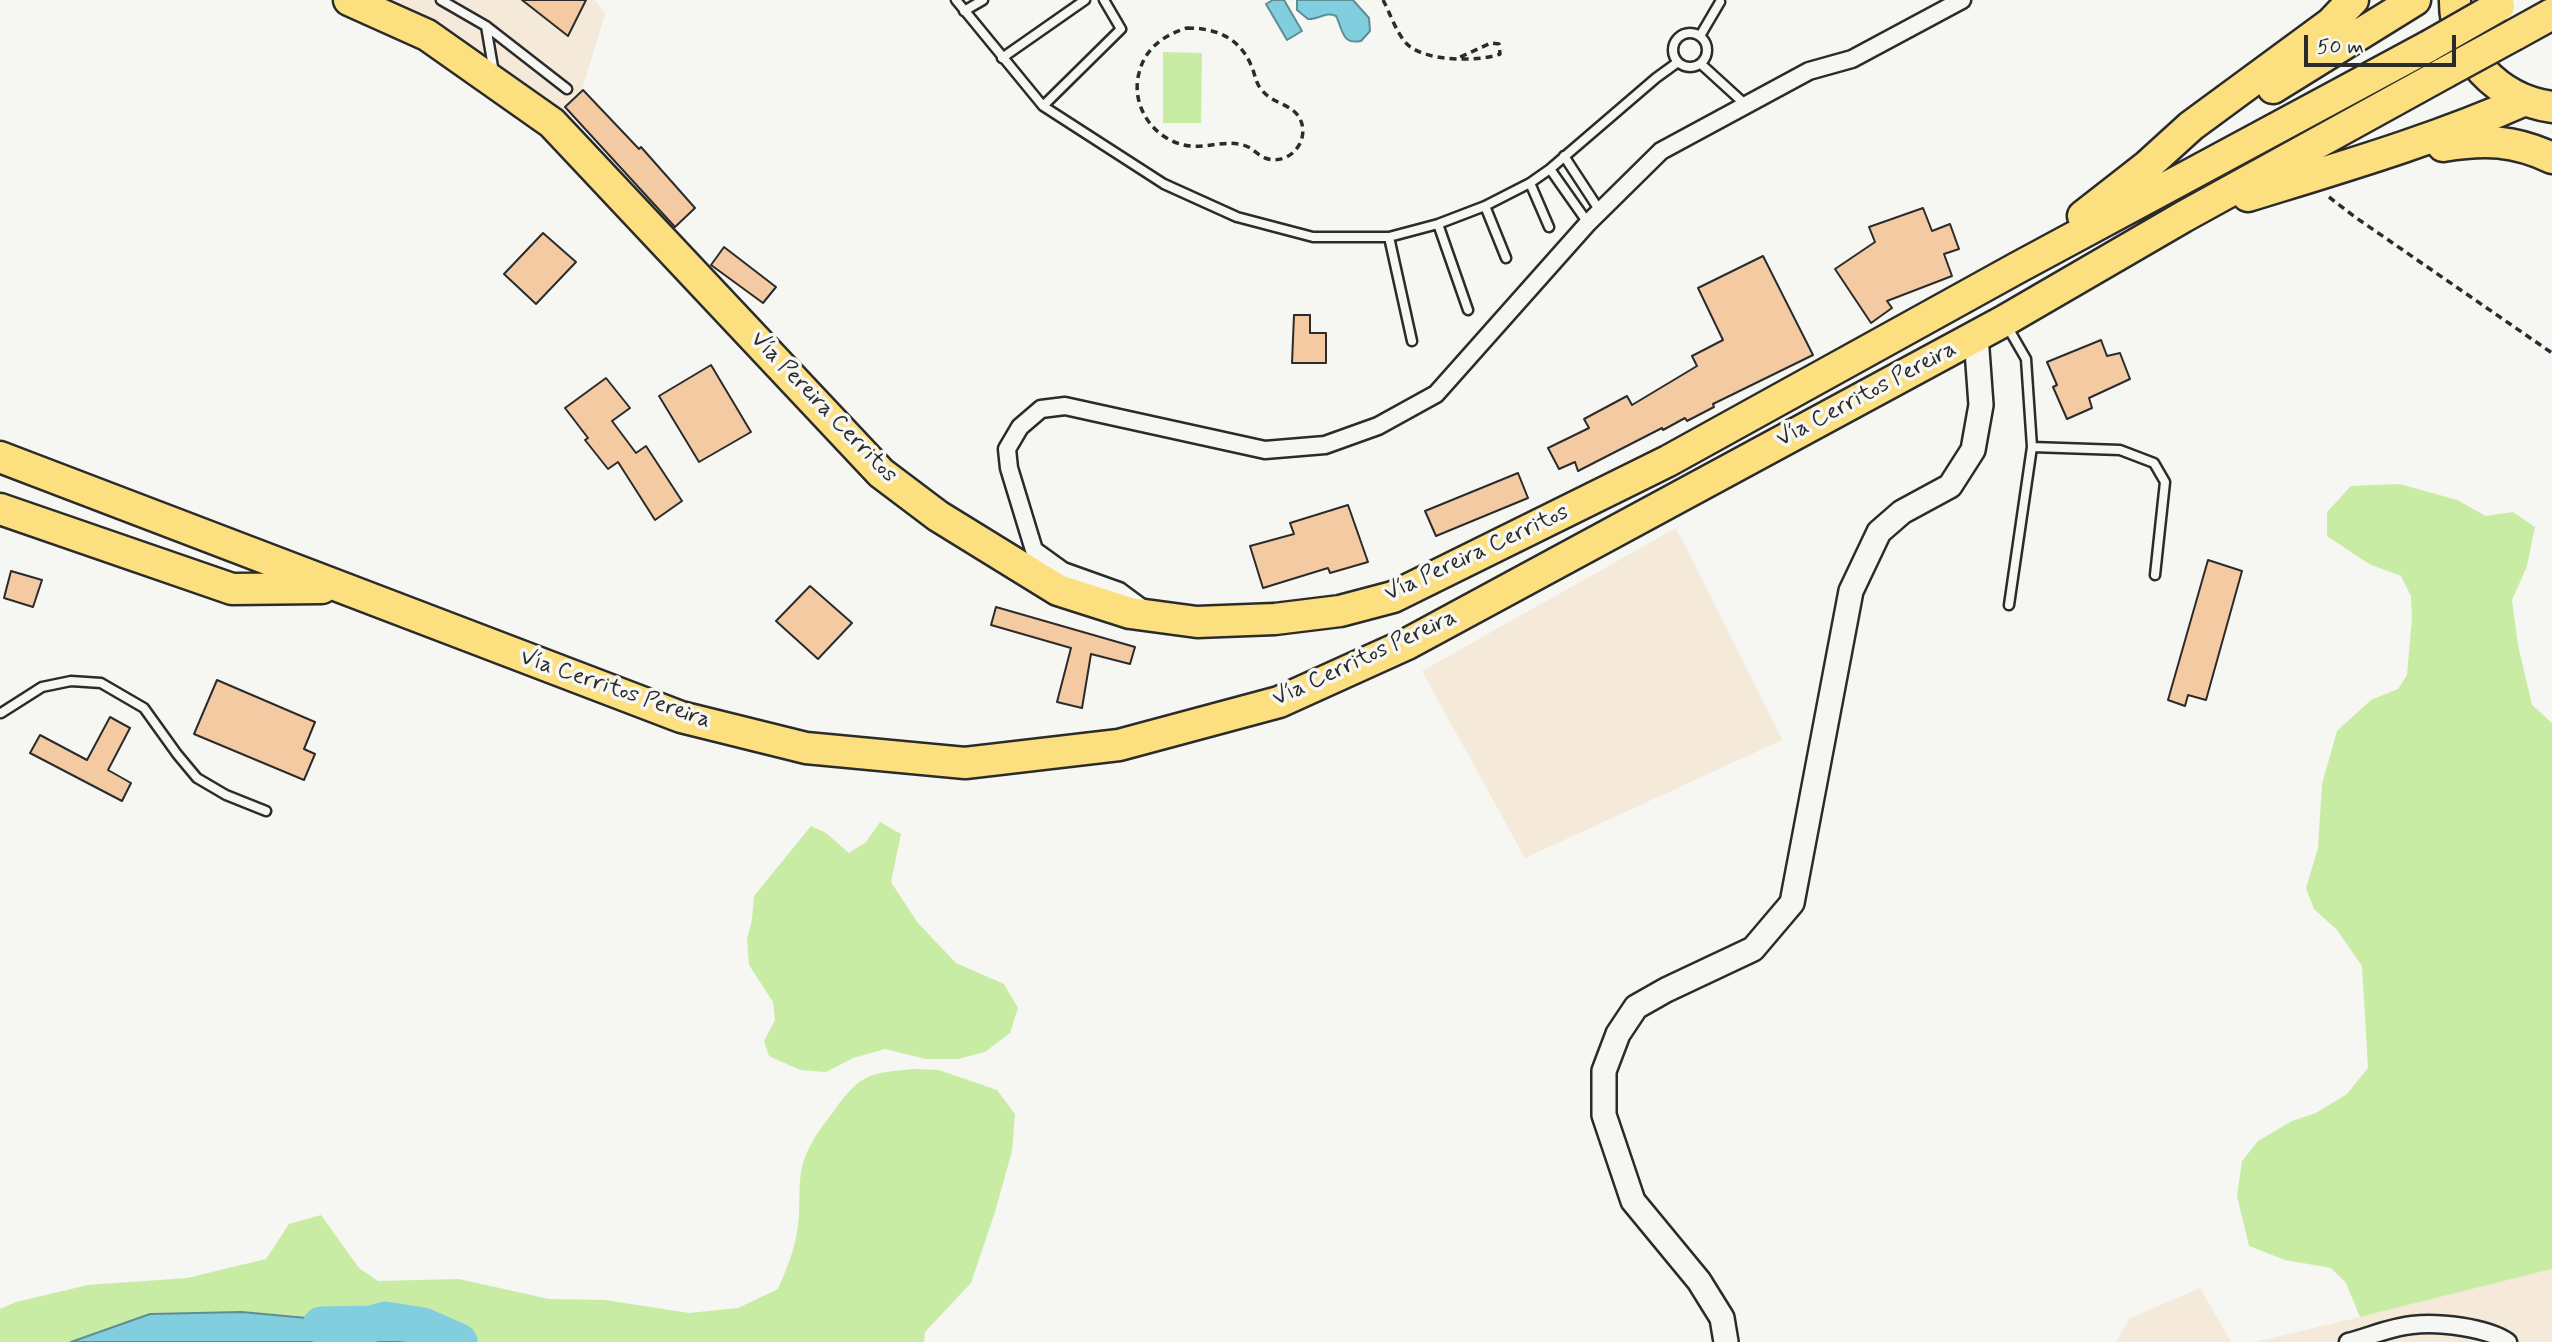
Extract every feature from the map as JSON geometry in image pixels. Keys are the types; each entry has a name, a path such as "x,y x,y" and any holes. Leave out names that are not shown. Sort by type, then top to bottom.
{"highway":[{"name":"Vía Pereira Cerritos","path":"349,0 427,35 552,123 881,473 938,516 1058,590 1130,613 1154,617 1197,622 1275,620 1340,611 1393,597 1668,461 2017,268"},
{"path":"2017,268 2147,166 2190,127 2331,23 2353,0"},
{"path":"2147,166 2415,0"},
{"path":"2455,0 2461,36 2476,64 2498,86 2539,103"},
{"path":"2017,268 2505,3"},
{"path":"2183,217 2552,14"},
{"path":"2183,217 2539,103"},
{"path":"2351,165 2446,145 2494,141 2534,150 2552,158"},
{"name":"Vía Cerritos Pereira","path":"0,457 681,717 807,748 965,763 1119,745 1279,702 1407,644 2004,321 2183,217"},
{"path":"2,513 232,589 337,587"}],"street":[{"path":"1154,617 1119,591 1063,570 1034,550 1009,468 1007,449 1020,427 1041,409 1065,406 1265,450 1325,445 1378,426 1436,394 1588,223 1661,151 1809,71 1852,60 1962,0"},
{"path":"1726,1342 1722,1318 1699,1281 1633,1201 1604,1115 1604,1071 1618,1034 1636,1007 1753,949 1792,903 1851,591 1879,532 1902,512 1950,486 1973,450 1981,405 1976,336"},
{"path":"2348,1342 2412,1325 2476,1328 2508,1342"}],"lane":[{"path":"442,0 486,26 567,89"},
{"path":"956,0 1043,106 1153,178 1237,217 1313,237 1389,237 1438,224 1485,206 1530,183 1550,169 1678,62"},
{"path":"964,10 983,0"},
{"path":"1002,58 1085,0"},
{"path":"1043,106 1121,29 1104,0"},
{"path":"1700,36 1720,2"},
{"path":"486,26 496,83"},
{"path":"1684,34 1700,36 1708,50 1701,64 1693,67 1678,62 1674,55 1677,39 1684,34"},
{"path":"1701,64 1747,106"},
{"path":"1564,156 1600,211"},
{"path":"1550,169 1588,223"},
{"path":"1530,183 1549,227"},
{"path":"1485,206 1506,258"},
{"path":"1438,224 1468,310"},
{"path":"1389,237 1412,341"},
{"path":"2004,321 2026,359 2032,447 2009,605"},
{"path":"2032,447 2120,450 2154,463 2165,482 2155,575"},
{"path":"0,713 42,687 71,681 100,683 144,708 197,778 226,795 266,811"}],"path":[{"path":"1383,0 1406,44 1431,55 1458,58 1491,57 1500,54 1501,48 1499,44 1491,43 1458,58"},
{"path":"1187,28 1215,31 1239,46 1248,57 1256,83 1265,95 1277,103 1293,110 1302,125 1300,143 1289,156 1271,160 1262,158 1250,147 1233,143 1191,146 1164,137 1149,122 1139,103 1138,75 1142,61 1150,49 1173,32 1187,28"},
{"path":"2306,178 2355,217 2552,353"}],"shaded area":[{"path":"349,0 595,0 605,14 582,90 552,123"},
{"path":"1676,528 1782,740 1525,858 1422,671"},
{"path":"2552,1269 2552,1342 2255,1342 2360,1317"},
{"path":"2200,1288 2231,1342 2116,1342 2129,1319"}],"green space":[{"path":"1163,52 1202,53 1201,123 1163,123"},
{"path":"2400,484 2457,500 2486,516 2513,512 2535,527 2527,566 2512,600 2518,645 2532,705 2552,723 2552,1269 2360,1317 2346,1283 2331,1268 2285,1260 2249,1246 2237,1196 2242,1161 2258,1141 2292,1121 2316,1113 2347,1094 2368,1068 2362,966 2337,930 2314,909 2306,888 2318,848 2322,784 2337,731 2371,700 2398,689 2407,675 2412,618 2411,596 2401,576 2369,564 2327,536 2327,512 2351,486"},
{"path":"880,822 901,834 891,882 918,923 956,963 1004,984 1018,1008 1010,1033 985,1052 958,1059 926,1059 885,1049 853,1058 826,1072 800,1070 769,1056 764,1041 775,1020 773,1002 749,965 747,939 754,896 811,826 826,833 849,853 866,842"},
{"path":"915,1069 939,1070 997,1090 1015,1114 1012,1151 971,1283 925,1332 924,1342 462,1342 371,1324 308,1319 150,1314 71,1342 0,1342 0,1309 16,1302 88,1285 187,1278 266,1259 289,1224 321,1215 359,1268 378,1281 459,1279 549,1299 605,1300 689,1313 738,1308 778,1289 796,1239 805,1157 843,1098 868,1077"}],"water":[{"path":"1273,0 1284,0 1302,31 1287,40 1266,4"},
{"path":"1297,0 1353,0 1369,18 1370,31 1361,41 1350,41 1344,35 1336,16 1308,19 1297,10"},
{"path":"242,1312 371,1324 461,1342 71,1342 150,1314"}],"building":[{"path":"522,0 586,0 568,36"},
{"path":"583,90 639,149 641,147 695,208 675,227 565,107"},
{"path":"1923,208 1932,231 1950,224 1959,249 1944,254 1952,276 1887,301 1892,308 1871,323 1835,269 1875,242 1869,227"},
{"path":"543,233 576,262 536,304 504,274"},
{"path":"724,247 776,287 763,303 711,265"},
{"path":"1763,256 1813,355 1713,404 1714,407 1687,421 1685,418 1663,430 1662,428 1578,471 1575,462 1559,469 1548,448 1589,428 1584,419 1627,396 1632,405 1697,366 1692,356 1723,340 1698,288"},
{"path":"1294,315 1310,315 1310,333 1326,333 1326,363 1292,363"},
{"path":"2101,340 2107,356 2120,353 2130,379 2089,398 2092,408 2067,419 2053,387 2057,385 2047,362"},
{"path":"711,365 751,432 699,462 659,396"},
{"path":"606,378 630,408 612,421 636,453 646,446 682,501 655,520 618,462 608,469 565,408"},
{"path":"1518,473 1528,498 1436,536 1425,511"},
{"path":"1348,505 1368,562 1330,573 1328,568 1263,588 1250,546 1294,534 1290,523"},
{"path":"2208,560 2242,571 2206,700 2188,695 2185,706 2168,700"},
{"path":"11,571 42,580 33,607 4,598"},
{"path":"810,586 852,623 818,659 776,621"},
{"path":"996,607 1135,647 1130,664 1091,654 1082,708 1057,702 1071,648 991,625"},
{"path":"217,680 315,722 304,749 315,754 304,780 194,734"},
{"path":"110,717 130,728 108,770 131,783 122,801 30,753 40,735 87,760"}],"waterway":[{"path":"321,1325 371,1324 385,1320 423,1326 459,1342"}]}
